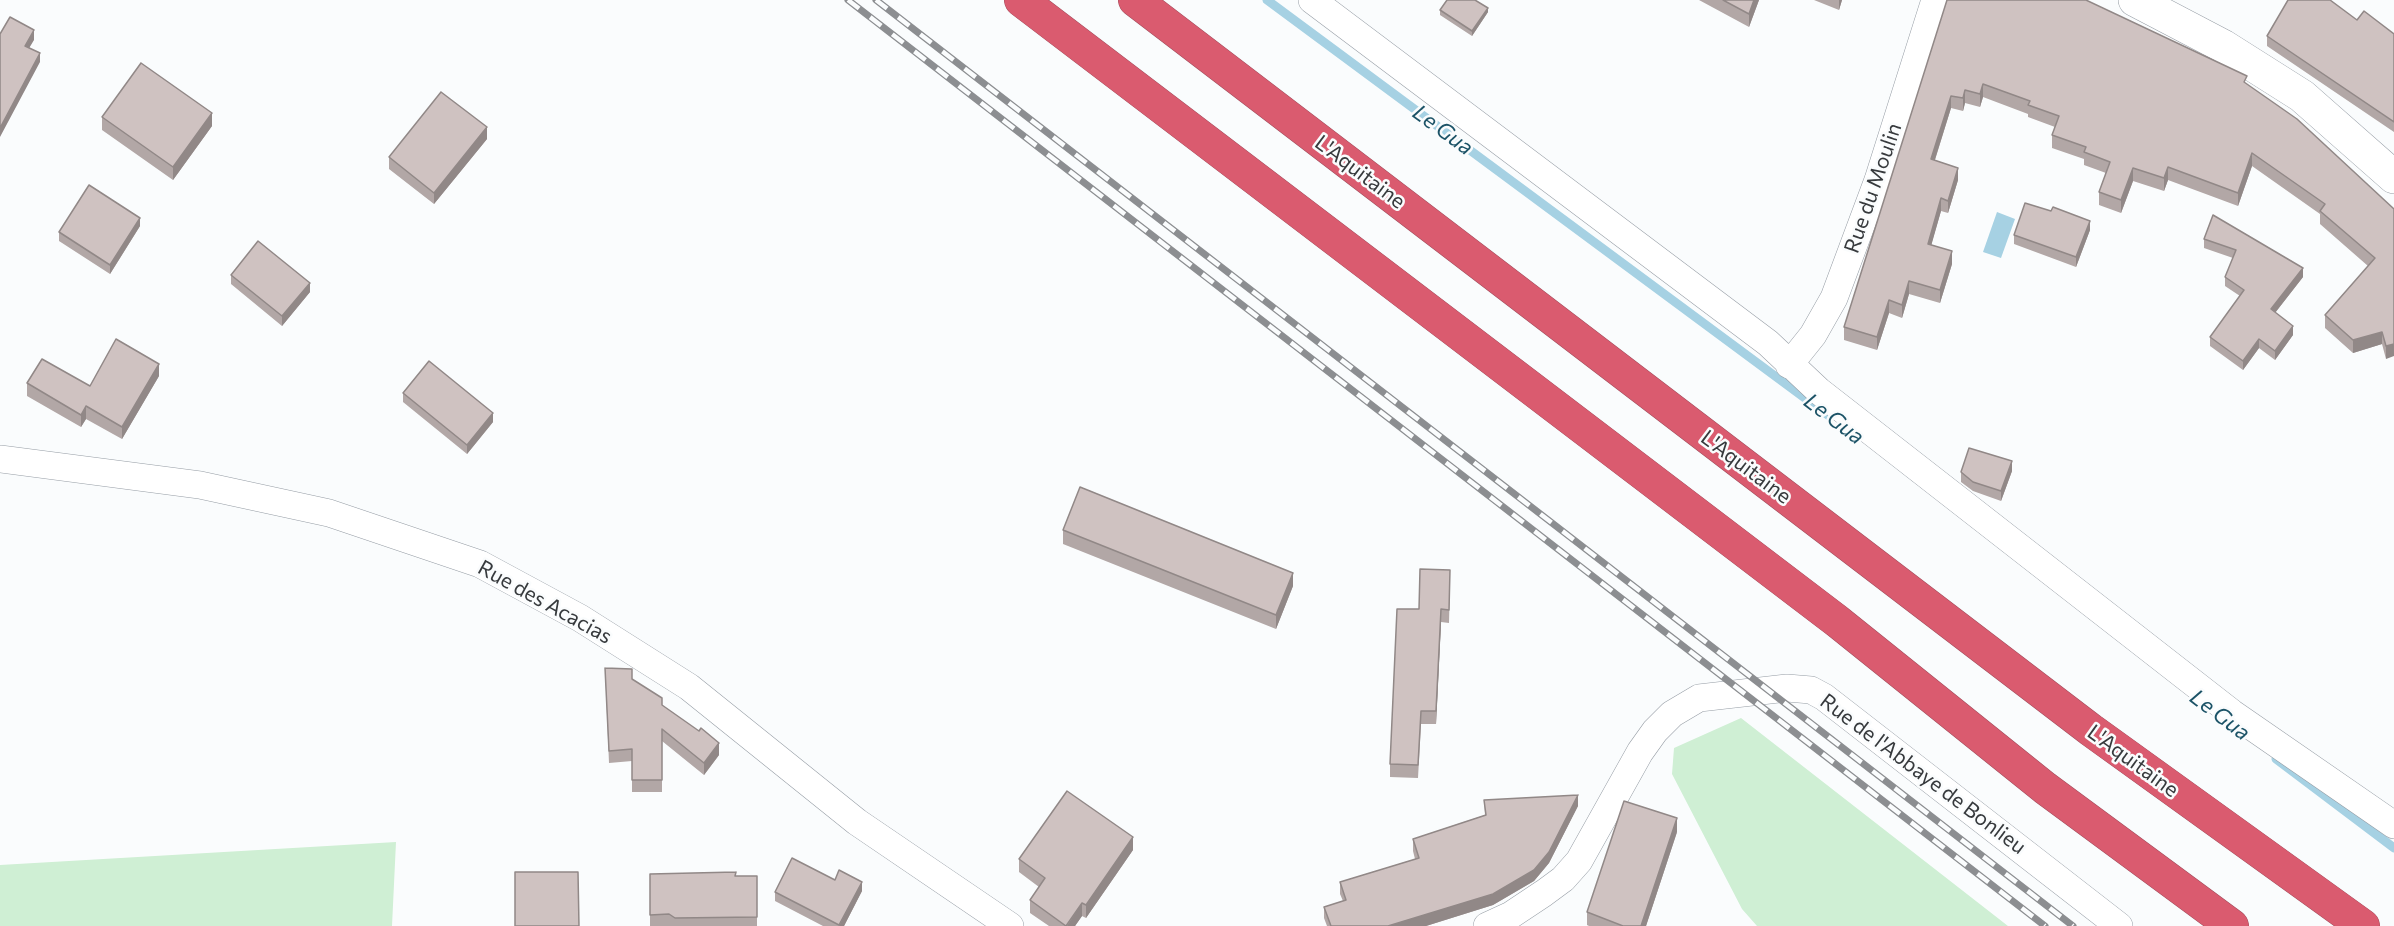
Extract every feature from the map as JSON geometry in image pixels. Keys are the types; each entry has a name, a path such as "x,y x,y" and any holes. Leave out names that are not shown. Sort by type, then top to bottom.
{"highway":[{"path":"1021,0 1837,621 2045,788 2232,926"},
{"name":"L'Aquitaine","path":"1135,0 2091,730 2363,926"}],"main road":[{"path":"2135,0 2223,46 2302,96 2394,177"}],"street":[{"path":"1312,0 1768,343 1819,391 2232,713 2394,825"},
{"name":"Rue du Moulin","path":"1789,364 1813,335 1834,298 1878,180 1935,0"},
{"name":"Rue des Acacias","path":"0,459 212,487 329,513 480,564 580,618 689,687 857,822 1010,926"},
{"name":"Rue de l'Abbaye de Bonlieu","path":"1487,926 1511,915 1544,893 1563,879 1579,861 1640,752 1655,731 1672,714 1699,698 1787,688 1811,690 1824,697 2119,926"}],"green space":[{"path":"1741,718 2008,926 1757,926 1742,909 1672,774 1674,748"},
{"path":"396,842 392,926 0,926 0,865"}],"water":[{"path":"1997,212 2015,219 2001,258 1983,252"}],"building":[{"path":"1447,0 1475,0 1488,8 1472,31 1440,10"},
{"path":"1723,0 1754,0 1749,14"},
{"path":"1947,0 2086,0 2247,76 2244,82 2297,119 2394,209 2394,344 2386,346 2382,332 2353,340 2325,315 2375,258 2320,211 2325,204 2252,153 2238,193 2168,167 2164,178 2133,168 2121,200 2099,192 2110,162 2084,152 2086,147 2052,135 2059,116 2028,105 2030,101 1983,84 1980,94 1965,90 1963,98 1951,96 1931,159 1958,168 1948,201 1941,198 1928,244 1952,251 1940,290 1909,281 1902,305 1889,300 1877,337 1844,327"},
{"path":"2288,0 2330,0 2357,20 2364,11 2394,34 2394,122 2267,36"},
{"path":"10,17 34,30 25,46 40,53 0,128 0,34"},
{"path":"141,63 212,113 173,167 102,117"},
{"path":"441,92 487,127 434,193 389,157"},
{"path":"89,185 140,218 110,265 59,232"},
{"path":"2025,203 2051,211 2053,207 2090,221 2076,257 2014,235"},
{"path":"2213,215 2303,268 2271,309 2293,326 2275,351 2259,339 2243,361 2210,337 2244,290 2225,277 2236,250 2204,239"},
{"path":"258,241 310,283 282,316 231,275"},
{"path":"116,339 159,364 122,427 86,406 81,415 27,383 42,359 90,386"},
{"path":"429,361 493,413 467,445 403,393"},
{"path":"1969,448 2012,461 2001,491 1973,482 1961,472"},
{"path":"1080,487 1293,573 1276,615 1063,530"},
{"path":"1420,569 1450,570 1449,610 1441,609 1436,711 1421,711 1418,765 1390,764 1397,609 1419,609"},
{"path":"605,668 632,669 632,679 662,698 662,705 699,731 701,728 719,743 704,763 662,729 662,780 632,780 632,749 609,751"},
{"path":"1067,791 1133,837 1086,905 1082,903 1066,926 1030,900 1045,878 1019,859"},
{"path":"1578,795 1549,852 1534,870 1493,894 1388,926 1331,926 1324,907 1346,900 1340,882 1419,858 1413,839 1486,815 1484,800"},
{"path":"1624,801 1677,818 1641,926 1623,926 1587,912"},
{"path":"792,858 835,880 839,870 862,882 839,925 775,892"},
{"path":"515,872 578,872 579,926 515,926"},
{"path":"736,872 735,876 757,876 757,917 675,918 669,914 650,915 650,874"}],"waterway":[{"name":"Le Gua","path":"1267,0 1829,416"},
{"name":"Le Gua","path":"2276,759 2394,848"}],"railway":[{"path":"848,0 2045,926"},
{"path":"876,0 2073,926"}]}
